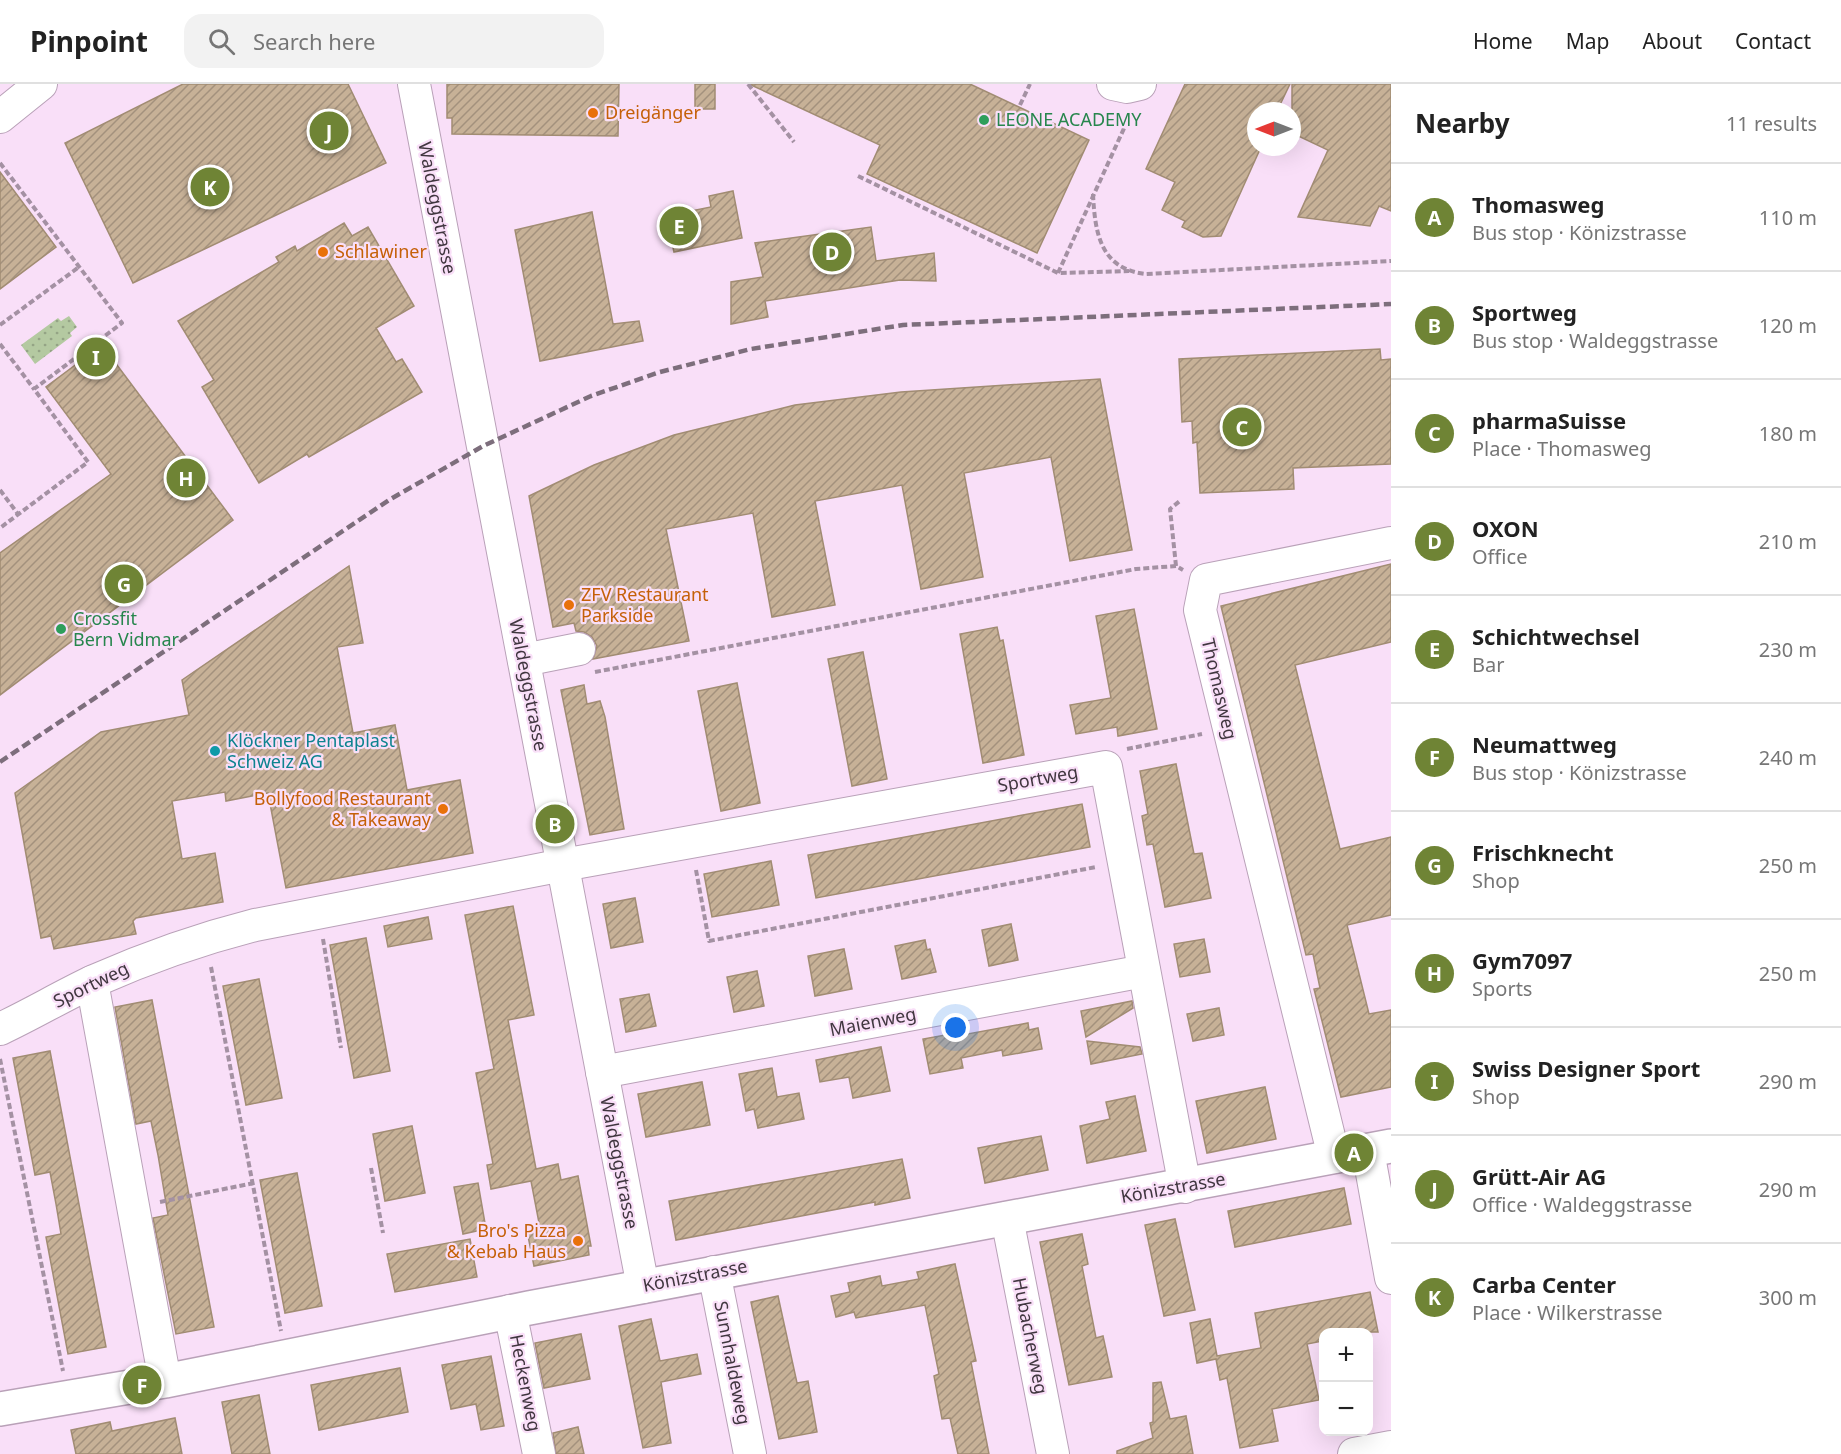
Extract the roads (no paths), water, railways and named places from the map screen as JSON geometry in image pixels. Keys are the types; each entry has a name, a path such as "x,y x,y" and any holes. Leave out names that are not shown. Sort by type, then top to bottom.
{"main road":[{"name":"Könizstrasse","path":"0,1409 165,1381 510,1311 1185,1187 1380,1148"}],"street":[{"path":"0,117 41,84"},
{"name":"Waldeggstrasse","path":"414,84 643,1287"},
{"name":"Thomasweg","path":"1335,1157 1200,610 1206,580 1391,543"},
{"path":"524,660 583,661"},
{"name":"Sportweg","path":"0,1029 92,982 206,938 318,911 1106,767 1144,971"},
{"path":"1144,971 1185,1187"},
{"name":"Maienweg","path":"602,1072 1144,971"},
{"path":"92,982 165,1381"},
{"path":"1380,1148 1391,1278"},
{"name":"Hubacherweg","path":"1007,1218 1053,1454"},
{"name":"Sunnhaldeweg","path":"714,1272 750,1454"},
{"name":"Heckenweg","path":"510,1311 539,1454"},
{"path":"1353,1454 1391,1447"}],"railway":[{"path":"0,762 389,500 483,446 591,396 660,372 751,349 903,325 1391,304"}],"place":[{"name":"Dreigänger","path":"593,113"},
{"name":"LEONE ACADEMY","path":"984,120"},
{"name":"Grütt-Air AG","path":"329,131"},
{"name":"Carba Center","path":"210,187"},
{"name":"Schichtwechsel","path":"679,226"},
{"name":"Schlawiner","path":"323,252"},
{"name":"OXON","path":"832,252"},
{"name":"Swiss Designer Sport","path":"96,357"},
{"name":"pharmaSuisse","path":"1242,427"},
{"name":"Gym7097","path":"186,478"},
{"name":"Frischknecht","path":"124,584"},
{"name":"ZFV Restaurant Parkside","path":"569,605"},
{"name":"Crossfit Bern Vidmar","path":"61,629"},
{"name":"Klöckner Pentaplast Schweiz AG","path":"215,751"},
{"name":"Bollyfood Restaurant & Takeaway","path":"443,809"},
{"name":"Sportweg","path":"555,824"},
{"name":"Thomasweg","path":"1354,1153"},
{"name":"Bro's Pizza & Kebab Haus","path":"578,1241"},
{"name":"Neumattweg","path":"142,1385"}]}
